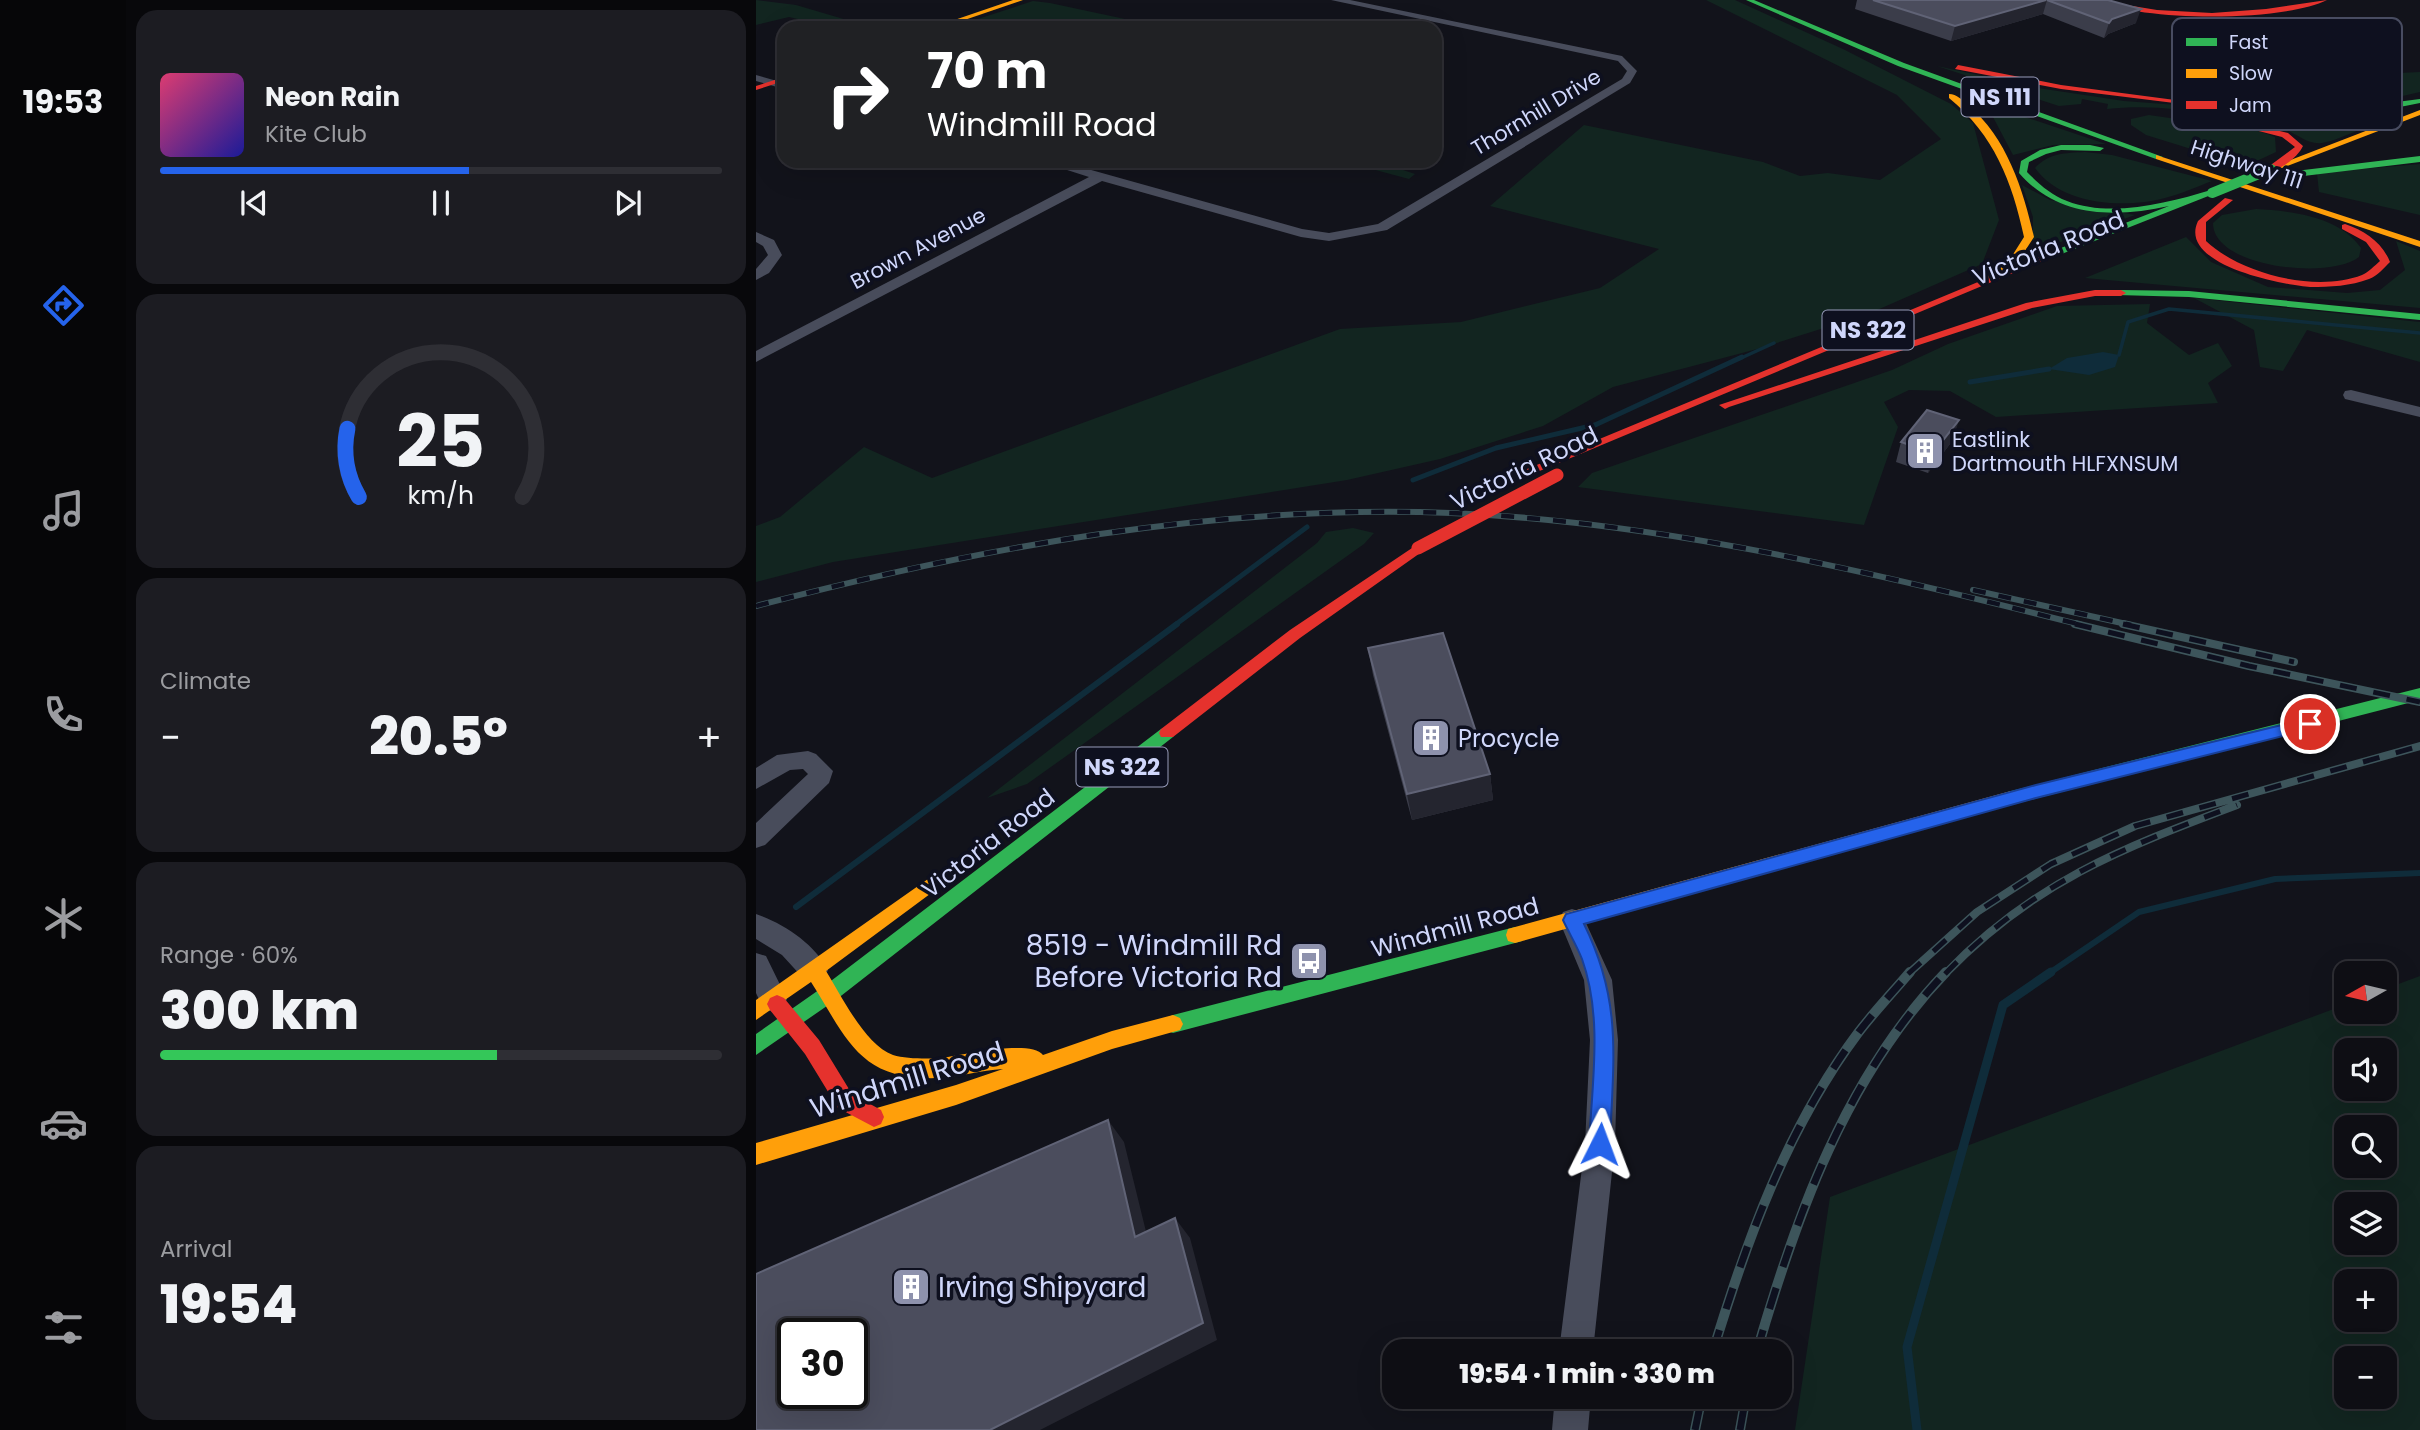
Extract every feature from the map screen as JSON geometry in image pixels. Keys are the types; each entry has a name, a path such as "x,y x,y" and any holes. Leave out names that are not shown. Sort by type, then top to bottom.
{"main road":[{"path":"956,21 1020,0"},
{"name":"Highway 111","path":"1749,0 1859,50 2008,107 2206,169 2287,183 2420,234"},
{"name":"Highway 111","path":"1768,0 1961,83 2206,169 2246,186 2420,244"},
{"path":"2099,0 2151,13 2203,18"},
{"path":"2227,18 2254,16 2324,0"},
{"path":"1804,17 1938,63 1991,75 2094,92 2172,100"},
{"path":"1859,50 1945,92 1986,122 2024,207 2029,237 2016,258 1986,280"},
{"path":"756,88 777,83"},
{"path":"2402,105 2420,101"},
{"name":"Victoria Road","path":"2402,119 2420,112"},
{"path":"2132,113 2172,115"},
{"name":"Victoria Road","path":"756,1046 830,993 1295,634 1418,548 1491,507 1557,475 2228,200 2287,183 2420,123"},
{"path":"2116,125 2125,133 2206,169"},
{"path":"2260,130 2285,135 2297,143 2298,150 2271,169"},
{"name":"Victoria Road","path":"1507,482 1986,280 2373,130"},
{"path":"2206,169 2115,150 2080,147 2038,153 2025,161 2022,167 2026,178 2038,189 2058,199 2092,207 2149,208 2212,193"},
{"path":"2287,183 2420,159"},
{"path":"2287,183 2420,227"},
{"path":"2228,200 2203,221 2198,233 2207,248 2240,268 2274,279 2324,285 2362,280 2383,267 2384,256 2363,236 2246,186"},
{"path":"1726,405 2030,305 2095,293 2178,293 2420,317"},
{"name":"Victoria Road","path":"1401,540 1423,527"},
{"name":"Windmill Road","path":"756,1154 956,1095 1124,1037 1572,920 2049,788 2420,694"},
{"name":"Victoria Road","path":"764,1005 941,877"},
{"name":"Windmill Road","path":"814,970 847,1025 864,1047 890,1064 939,1068 984,1060 1072,1056"},
{"path":"764,1005 791,1021 812,1046 845,1101 874,1118"}],"street":[{"name":"Thornhill Drive","path":"1336,0 1440,21"},
{"path":"1387,10 1408,1"},
{"name":"Thornhill Drive","path":"1069,168 1301,233 1328,237 1366,232 1382,227 1626,81 1632,71 1622,59 1442,21"},
{"path":"756,78 777,82"},
{"name":"Brown Avenue","path":"756,357 1100,177"},
{"path":"756,236 769,243 775,254 764,270 756,276"},
{"path":"2351,395 2420,412"},
{"path":"756,780 785,761 808,761 821,771 817,783 756,838"},
{"path":"1572,920 1598,980 1604,1040 1600,1144 1577,1339"},
{"path":"756,925 792,947 814,970"},
{"path":"756,965 764,1005"},
{"path":"1570,1430 1572,1409"}],"green space":[{"path":"756,0 796,5 850,21 806,21 789,17 756,25"},
{"path":"1706,0 1735,0 1843,49 1951,104 1973,123 1999,220 1982,264 1868,314 1761,348 1613,387 1543,426 1440,459 1347,480 833,562 756,582 756,526 780,517 864,447 932,478 1340,329 1461,322 1600,288 1659,249 1490,206 1584,125 1763,162 1800,176 1828,173 1880,180 1941,139 1897,95"},
{"path":"1033,1 1134,21 972,21"},
{"path":"1937,66 2038,88 2124,101 2172,105 2172,109 2107,109 2108,104 2082,99 2081,104 2059,106"},
{"path":"2420,72 2420,92 2402,96 2402,73"},
{"path":"1968,98 2106,144 2053,145 2013,155 1993,117"},
{"path":"2149,115 2172,118 2172,130 2259,131 2275,137 2276,152 2246,166 2146,135 2131,125 2131,119"},
{"path":"2286,130 2358,130 2322,143 2307,141"},
{"path":"2085,152 2112,155 2212,181 2165,198 2113,203 2077,197 2061,190 2035,168 2052,157"},
{"path":"2420,164 2420,215 2319,192 2317,173"},
{"path":"1368,168 1397,168 1415,174 1409,179"},
{"path":"2022,185 2050,200 2135,215 2033,252 2033,217"},
{"path":"2256,209 2284,211 2328,222 2352,237 2361,248 2359,257 2344,264 2324,268 2300,268 2252,260 2232,251 2218,238 2213,223 2222,215"},
{"path":"2186,237 2211,262 2268,287 2347,293 2380,290 2405,270 2396,241 2420,251 2420,308 2085,278"},
{"path":"2194,298 2420,322 2420,362 2307,330 2283,371 2260,367 2254,330"},
{"path":"2150,304 2147,323 2189,355 2218,343 2232,366 2208,383 2218,403 1996,417 1950,391 1909,390 1884,402 1898,427 1864,525 1578,487 1592,473 1892,370 1948,344 2057,306"},
{"path":"1353,528 1374,533 1364,544 1027,784 987,798 1317,543 1326,532"},
{"path":"2420,976 2420,1430 1795,1430 1830,1197 2334,1009 2334,1024 2398,1024 2398,984"}],"water":[{"path":"2103,352 2119,355 2115,367 2089,375 2049,369 2067,358"}],"building":[{"path":"1873,0 2046,0 1955,26"},
{"path":"2047,0 2108,0 2141,9 2112,19 2109,23"},
{"path":"1927,410 1959,420 1933,453 1901,442"},
{"name":"Procycle","path":"1443,633 1490,774 1407,794 1368,648"},
{"name":"Irving Shipyard","path":"1108,1120 1135,1237 1175,1218 1203,1323 990,1430 756,1430 756,1274"}],"waterway":[{"path":"2119,355 2128,322 2169,309 2420,333"},
{"path":"1739,359 1774,343"},
{"path":"1413,480 1496,448 1595,425 1742,357"},
{"path":"1970,382 2049,369"},
{"path":"1175,625 1307,527"},
{"path":"796,907 1177,624"},
{"path":"2048,974 2139,912 2275,879 2420,873"},
{"path":"1917,1430 1907,1347 2003,1005 2051,972"}],"railway":[{"path":"756,606 927,565 1100,534 1275,515 1451,513 1611,527 1769,553 2082,625"},
{"path":"1973,590 2131,625"},
{"path":"2075,624 2249,666 2420,702"},
{"path":"2123,624 2294,662"},
{"path":"1909,973 1977,912 2051,864 2135,826 2420,746"},
{"path":"1945,974 1978,942 2046,892 2117,854 2237,805"},
{"path":"1761,1339 1808,1199 1853,1102 1880,1056 1911,1013 1946,972"},
{"path":"1717,1339 1755,1226 1810,1107 1864,1025 1909,973"},
{"path":"1695,1430 1699,1409"},
{"path":"1740,1430 1744,1409"}],"traffic: fast":[{"path":"1749,0 1952,84 2159,157"},
{"path":"2402,104 2420,101"},
{"path":"2100,148 2052,149 2025,161 2023,173 2042,191 2063,203 2087,209 2138,209 2212,193"},
{"path":"2287,175 2420,159"},
{"path":"2212,193 2271,169"},
{"path":"2051,255 2211,193"},
{"path":"2121,293 2189,294 2420,317"},
{"path":"2011,798 2420,694"},
{"path":"756,1046 830,993 1167,733"},
{"path":"1173,1024 1515,935"}],"traffic: slow":[{"path":"956,21 1020,0"},
{"path":"1952,96 1969,110 1995,141 2019,196 2029,237 2016,258 1986,280"},
{"path":"2402,119 2420,112"},
{"path":"2271,169 2373,130"},
{"path":"2159,157 2420,244"},
{"path":"1515,935 2011,798"},
{"path":"756,1011 928,886"},
{"path":"816,973 864,1047 890,1064 939,1068 984,1060 1034,1058"},
{"path":"756,1154 956,1095 1112,1040 1173,1024"}],"traffic: jam":[{"path":"2099,0 2157,12 2212,15 2266,11 2324,0"},
{"path":"1958,67 2061,87 2172,101"},
{"path":"756,88 777,81"},
{"path":"2266,130 2285,135 2299,146 2296,152 2271,169"},
{"path":"2228,200 2202,221 2202,242 2217,257 2243,270 2275,279 2309,284 2341,283 2368,276 2385,262 2374,244 2345,227"},
{"path":"1526,472 2051,255"},
{"path":"1725,405 2030,305 2095,293 2121,293"},
{"path":"1418,548 1557,475"},
{"path":"1167,733 1295,634 1418,548"},
{"path":"777,1004 812,1047 845,1101 874,1117"}],"place":[{"name":"Eastlink Dartmouth HLFXNSUM","path":"1925,451"},
{"name":"Procycle","path":"1431,738"},
{"name":"8519 - Windmill Rd Before Victoria Rd","path":"1309,961"},
{"name":"Irving Shipyard","path":"911,1287"}],"route":[{"path":"1600,1144 1604,1040 1601,1002 1592,960 1572,920 2036,792 2310,724"}]}
